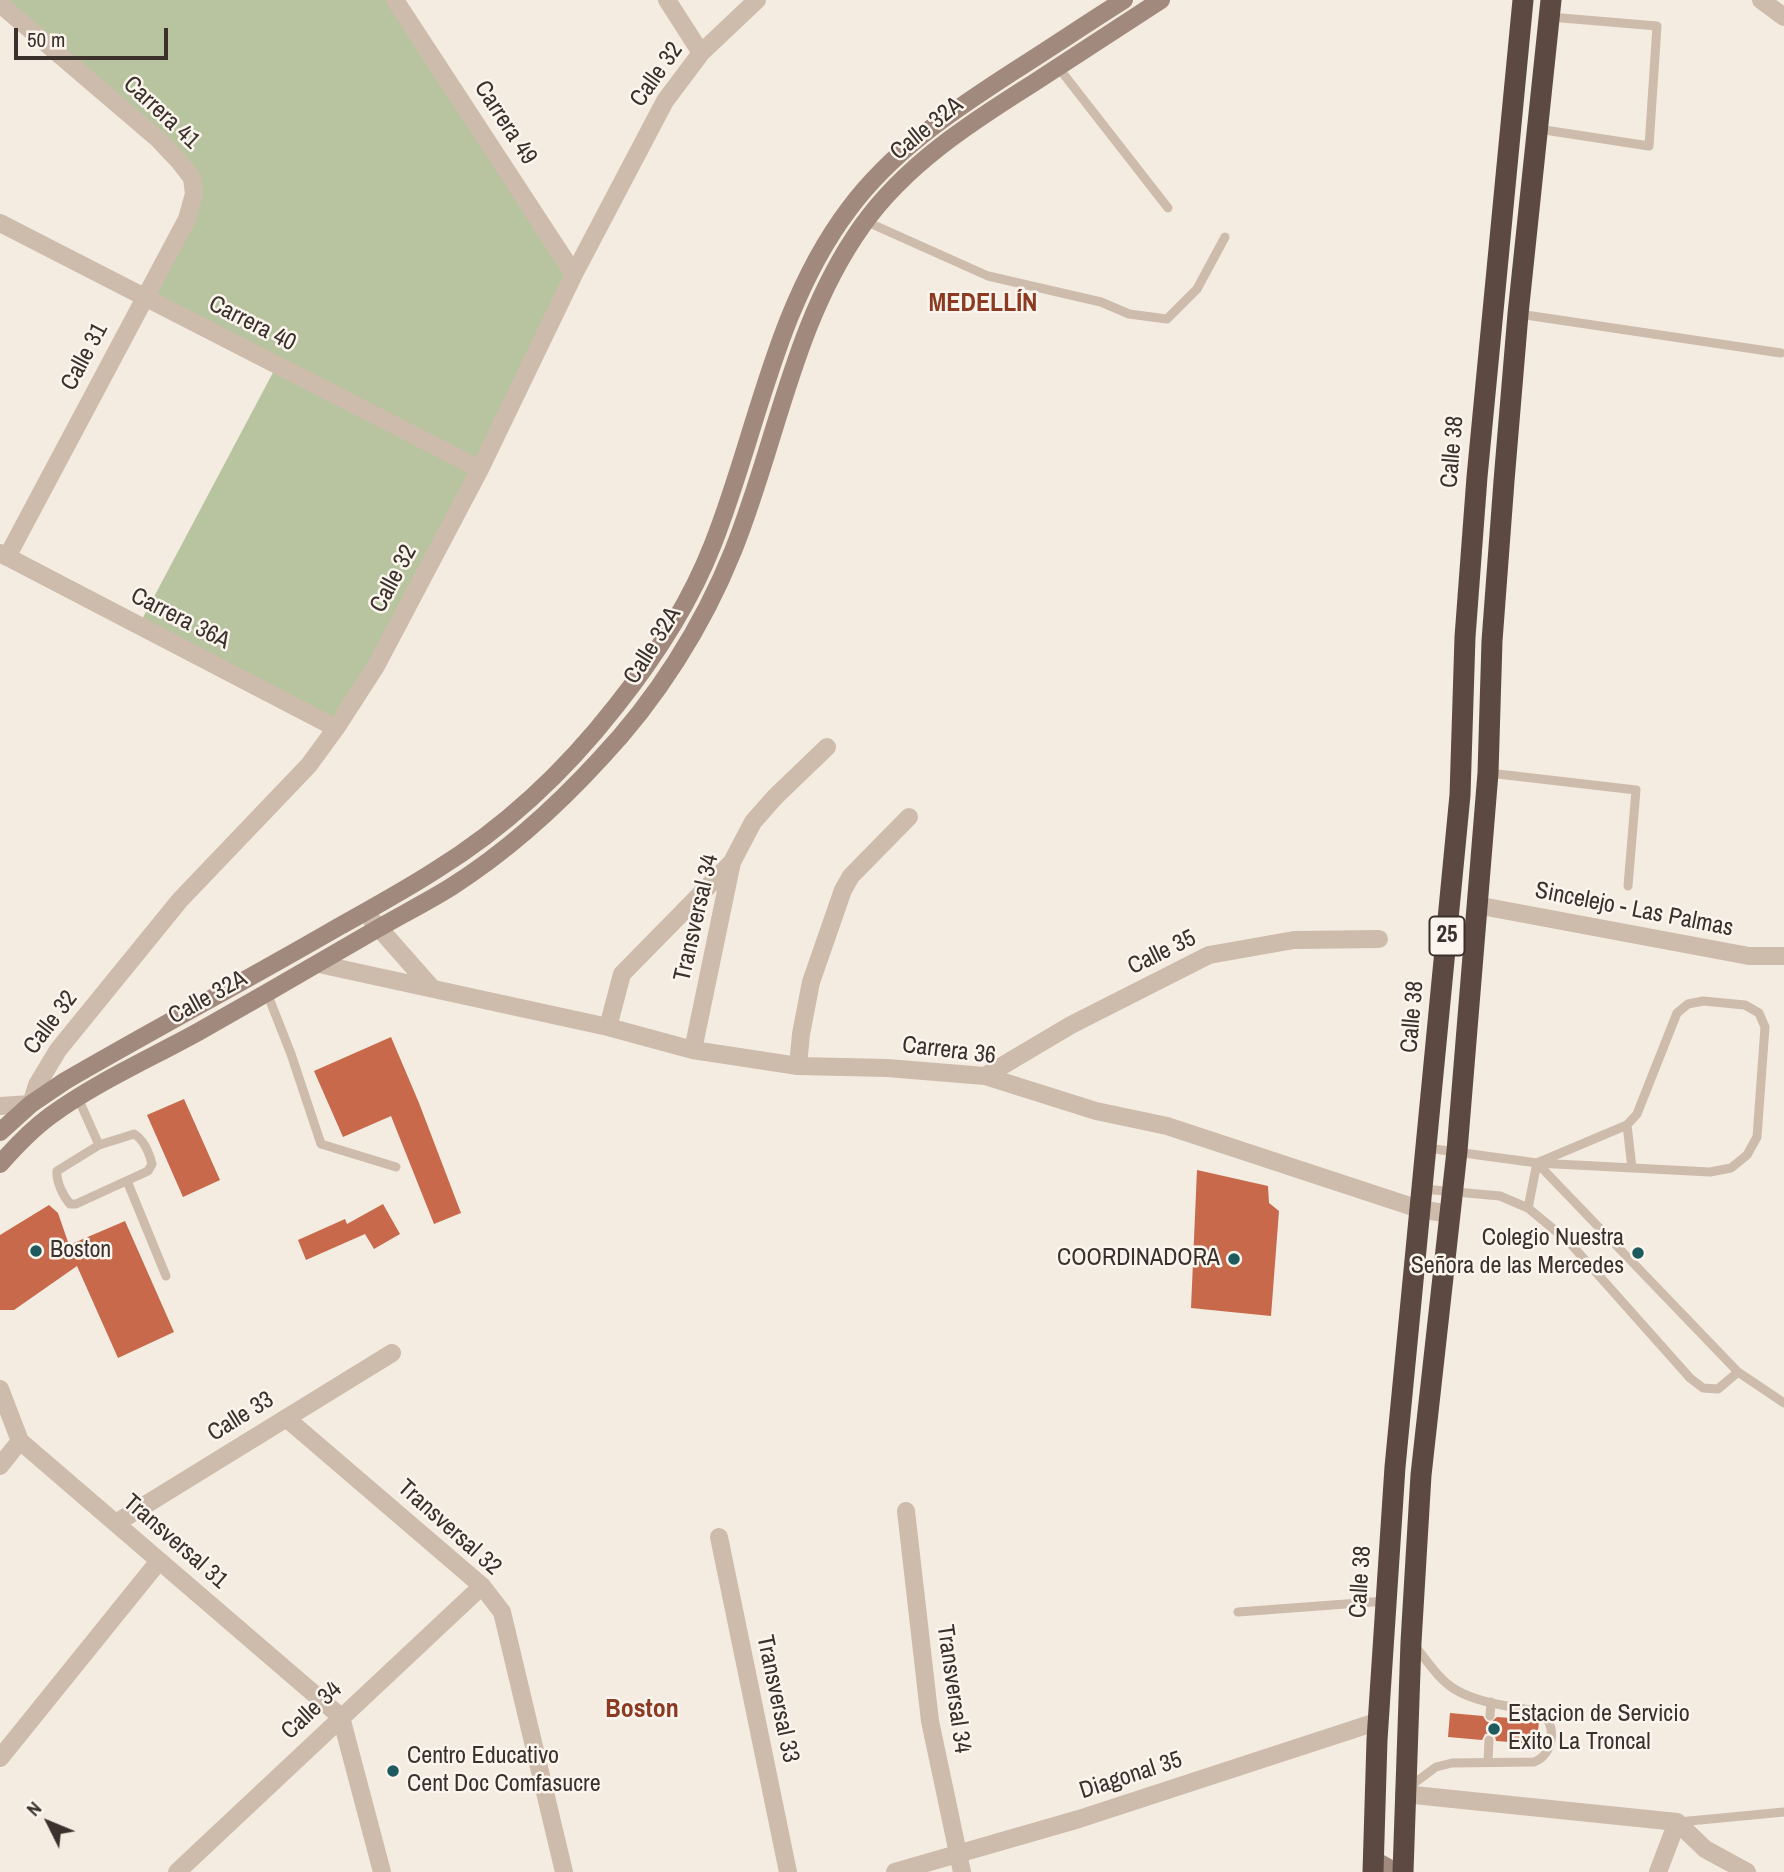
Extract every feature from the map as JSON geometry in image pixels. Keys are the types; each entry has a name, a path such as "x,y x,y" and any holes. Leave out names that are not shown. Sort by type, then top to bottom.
{"highway":[{"name":"Calle 38","path":"1374,1866 1379,1721 1395,1466 1460,795 1465,637 1477,477 1523,0"},
{"name":"25","path":"1403,1872 1411,1642 1421,1475 1457,1150 1488,773 1492,641 1518,314 1550,8"}],"main road":[{"name":"Calle 32A","path":"31,1104 120,1048 438,869 471,847 533,795 584,744 648,663 673,625 699,575 714,543 794,307 829,238 849,208 878,174 918,136 961,105 1124,0"},
{"name":"Calle 32A","path":"0,1164 31,1132 78,1098 319,964 452,886 541,818 600,760 666,675 712,595 734,550 821,294 865,221 894,187 933,151 977,119 1161,0"},
{"path":"0,1154 19,1130 31,1104 55,1099 99,1077 131,1069"},
{"name":"Calle 32","path":"0,1132 31,1104"},
{"path":"1374,1866 1396,1872"}],"street":[{"name":"Carrera 49","path":"395,0 574,274"},
{"path":"667,0 701,53"},
{"name":"Calle 32","path":"31,1104 37,1085 58,1050 180,900 309,765 336,727 376,666 480,470 574,274 665,101 701,53 757,0"},
{"path":"1760,0 1784,17"},
{"name":"Carrera 41","path":"0,4 158,139 192,178"},
{"name":"Calle 31","path":"3,555 187,219 194,194 192,178"},
{"name":"Carrera 40","path":"0,223 480,470"},
{"name":"Carrera 36A","path":"3,555 336,727"},
{"name":"Transversal 34","path":"693,1050 732,862 753,822 827,747"},
{"path":"798,1066 811,982 843,890 851,876 909,817"},
{"path":"608,1027 622,974 732,862"},
{"name":"Sincelejo - Las Palmas","path":"1476,905 1749,956 1784,956"},
{"path":"365,912 431,987"},
{"name":"Calle 35","path":"985,1076 1071,1025 1209,956 1294,940 1379,939"},
{"path":"379,976 391,965 395,949"},
{"name":"Carrera 36","path":"319,964 608,1027 693,1050 798,1066 887,1068 985,1076 1096,1111 1167,1126 1420,1199 1450,1214"},
{"path":"0,1106 31,1104"},
{"name":"Calle 33","path":"116,1523 392,1353"},
{"name":"Transversal 31","path":"0,1389 20,1441 341,1717"},
{"name":"Transversal 32","path":"286,1418 482,1586 502,1612 564,1872"},
{"path":"0,1466 20,1441"},
{"name":"Transversal 34","path":"906,1511 930,1721 962,1872"},
{"name":"Transversal 33","path":"719,1537 788,1872"},
{"path":"0,1758 159,1561"},
{"name":"Calle 34","path":"177,1872 482,1586"},
{"path":"341,1717 382,1872"},
{"name":"Diagonal 35","path":"895,1872 1079,1819 1379,1721"},
{"path":"1405,1792 1677,1822 1705,1849 1748,1872"},
{"path":"1658,1872 1677,1822"}],"lane":[{"path":"1538,129 1649,146 1657,26 1550,8"},
{"path":"1058,67 1168,208"},
{"path":"865,221 988,276 1101,302 1129,314 1167,318 1197,289 1225,237"},
{"path":"1518,314 1781,353"},
{"path":"1488,773 1636,790 1628,886"},
{"path":"267,993 321,1144 396,1167"},
{"path":"1427,1148 1537,1163 1710,1172 1731,1168 1747,1155 1757,1137 1765,1027 1759,1013 1745,1005 1703,1001 1688,1004 1676,1013 1637,1114 1627,1125 1537,1163"},
{"path":"78,1098 99,1145"},
{"path":"1627,1125 1632,1168"},
{"path":"134,1134 141,1139 152,1164 148,1171 76,1204 70,1204 57,1177 57,1171 99,1145 134,1134"},
{"path":"1528,1208 1537,1163"},
{"path":"1537,1163 1738,1371 1784,1403"},
{"path":"127,1181 166,1276"},
{"path":"1420,1199 1452,1192 1500,1196 1528,1208 1569,1242 1690,1378 1703,1388 1717,1389 1738,1371"},
{"path":"1238,1612 1386,1601"},
{"path":"1405,1792 1436,1766 1452,1763 1534,1762 1542,1759 1548,1752 1552,1725 1548,1717 1540,1712 1473,1698 1455,1689 1442,1679 1411,1642"},
{"path":"1490,1716 1491,1702"},
{"path":"1488,1762 1489,1740"},
{"path":"1677,1822 1784,1812"}],"green space":[{"path":"0,0 395,0 574,274 336,728 139,625 277,365 145,296 187,219 192,178"}],"building":[{"path":"391,1037 461,1213 434,1224 391,1116 343,1137 314,1071"},
{"path":"184,1099 220,1180 183,1197 147,1115"},
{"name":"COORDINADORA","path":"1197,1170 1268,1186 1269,1203 1279,1211 1271,1316 1191,1308"},
{"path":"383,1204 400,1234 374,1249 365,1234 306,1260 298,1240 345,1219 347,1224"},
{"path":"49,1205 58,1213 69,1245 125,1221 174,1332 118,1358 77,1266 14,1310 0,1310 0,1235"},
{"name":"Estacion de Servicio Exito La Troncal","path":"1450,1713 1483,1716 1490,1723 1497,1717 1539,1720 1537,1744 1496,1741 1495,1736 1490,1733 1485,1734 1482,1740 1448,1737"}],"place":[{"name":"Boston","path":"36,1251"},
{"name":"Colegio Nuestra Señora de las Mercedes","path":"1638,1253"},
{"name":"COORDINADORA","path":"1234,1259"},
{"name":"Estacion de Servicio Exito La Troncal","path":"1494,1729"},
{"name":"Centro Educativo Cent Doc Comfasucre","path":"393,1771"}],"district":[{"name":"MEDELLÍN","path":"983,304"},
{"name":"Boston","path":"642,1710"}]}
